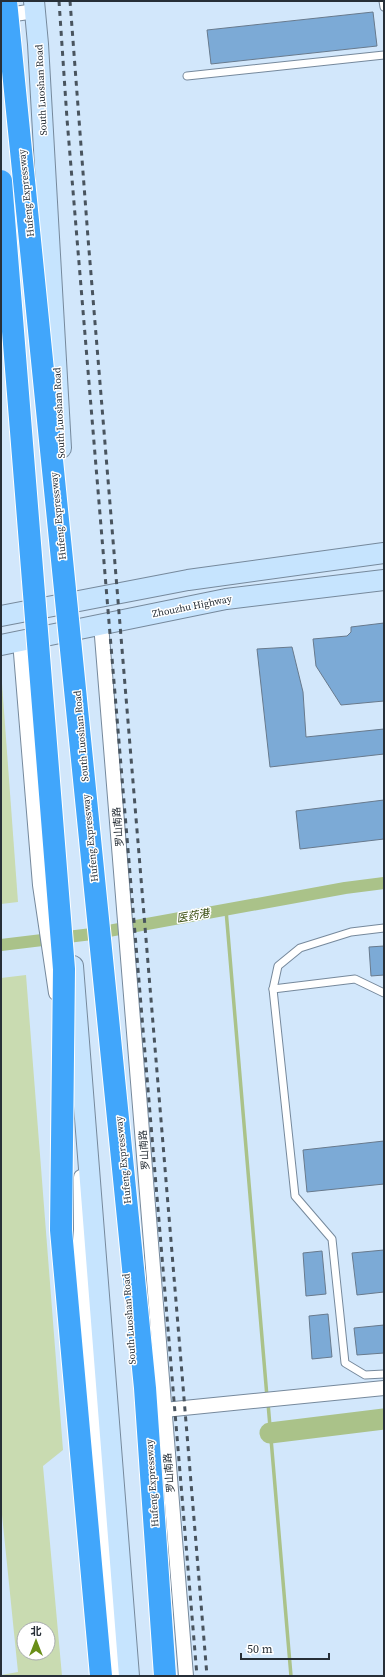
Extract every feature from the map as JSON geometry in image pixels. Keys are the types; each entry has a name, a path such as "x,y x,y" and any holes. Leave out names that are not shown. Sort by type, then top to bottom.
{"highway":[{"name":"Hufeng Expressway","path":"6,1 145,1388 165,1676"},
{"path":"1,181 64,969 61,1230 101,1676"}],"main road":[{"name":"South Luoshan Road","path":"35,6 39,52 71,631 101,962 157,1676"},
{"path":"1,289 44,636 73,967 130,1676"},
{"path":"1,616 188,580 384,554"},
{"name":"Zhouzhu Highway","path":"10,643 226,599 384,580"}],"street":[{"path":"1,16 35,6"},
{"name":"罗山南路","path":"101,624 186,1676"},
{"path":"10,643 33,812 52,970 72,1087 81,1162 81,1265 114,1676"},
{"path":"164,1410 384,1388"}],"lane":[{"path":"383,1 384,7"},
{"path":"186,76 384,55"},
{"path":"384,928 351,932 300,948 278,966 273,989 295,1196 332,1239 345,1363 365,1376 384,1374"},
{"path":"273,989 354,978 384,993"}],"green space":[{"path":"1,670 18,902 1,904"},
{"path":"26,975 63,1450 43,1466 62,1676 1,1676 18,1672 17,1661 56,1661 56,1621 16,1621 16,1652 1,1505 1,978"}],"building":[{"path":"373,12 377,46 211,64 207,30"},
{"path":"384,623 384,701 341,705 316,666 313,639 347,636 351,632 351,627"},
{"path":"292,647 303,692 306,737 384,729 384,754 270,767 257,649"},
{"path":"384,800 384,839 300,849 296,811"},
{"path":"384,946 384,975 371,976 369,947"},
{"path":"384,1141 384,1184 307,1192 303,1150"},
{"path":"384,1250 384,1292 357,1295 352,1253"},
{"path":"322,1251 326,1294 306,1296 303,1253"},
{"path":"328,1314 332,1357 312,1359 309,1316"},
{"path":"384,1325 384,1353 357,1355 354,1328"}],"waterway":[{"name":"医药港","path":"1,945 92,934 345,888 384,883"},
{"path":"226,910 267,1397"},
{"path":"268,1403 291,1676"},
{"path":"270,1433 384,1419"}],"railway":[{"path":"59,1 67,119 197,1676"},
{"path":"70,1 88,238 207,1676"}]}
